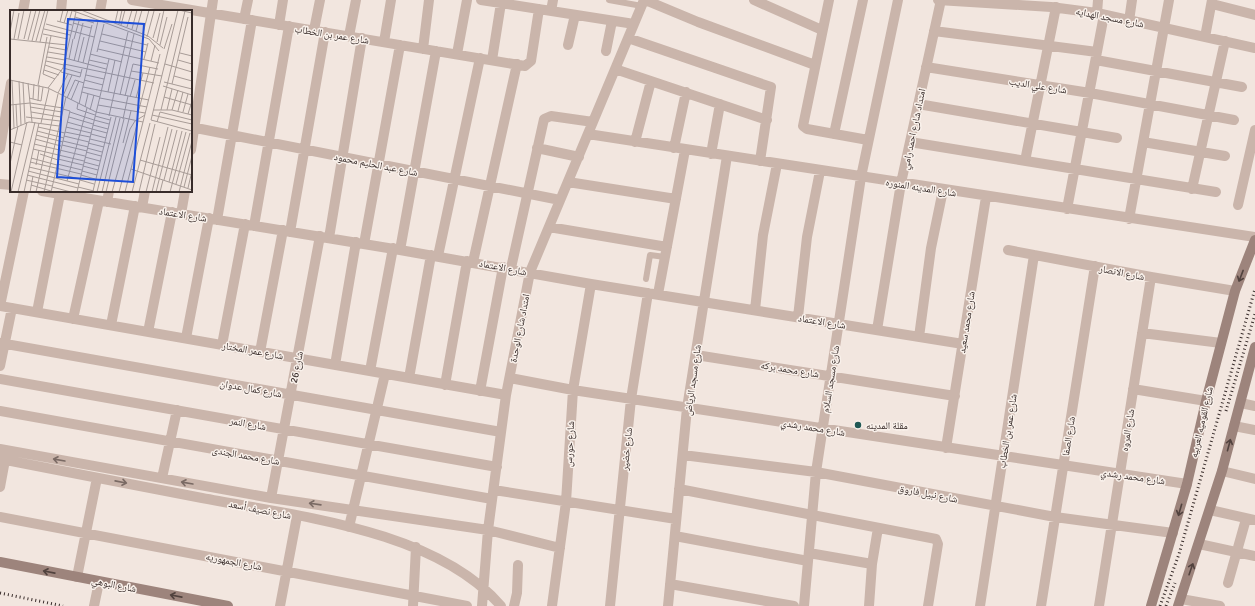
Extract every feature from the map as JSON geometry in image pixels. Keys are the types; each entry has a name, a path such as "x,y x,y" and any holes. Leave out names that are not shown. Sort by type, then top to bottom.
{"street":[{"path":"23,10 25,0"},
{"path":"61,10 62,0"},
{"path":"100,10 102,0"},
{"path":"192,139 213,0"},
{"path":"186,338 232,135 248,19 248,0"},
{"path":"222,345 268,143 284,25 283,0"},
{"path":"314,30 320,0"},
{"path":"349,36 356,0"},
{"path":"384,42 391,0"},
{"path":"423,49 429,0"},
{"path":"457,54 467,0"},
{"path":"481,0 500,3 515,3 539,9 634,24"},
{"path":"551,11 553,0"},
{"path":"754,0 822,30"},
{"path":"829,0 803,126 807,129 868,140"},
{"path":"834,134 863,0"},
{"name":"شارع مسجد السلام","path":"804,606 816,472 838,324 861,177 898,0"},
{"name":"شارع مسجد الهدايه","path":"938,0 1053,5 1255,48"},
{"name":"امتداد شارع احمد رامي","path":"877,330 901,183 941,0"},
{"path":"1067,209 1097,56 1101,14 1098,0"},
{"path":"1129,21 1132,0"},
{"path":"1129,219 1169,0"},
{"path":"644,2 815,65"},
{"name":"امتداد شارع الوحدة","path":"482,606 488,530 506,395 530,272 644,2"},
{"path":"1205,37 1212,2 1255,15"},
{"name":"شارع عمر بن الخطاب","path":"137,3 179,6 211,14 525,66 531,61 539,9"},
{"path":"492,60 500,3"},
{"path":"1025,161 1049,46 1053,5"},
{"path":"568,46 575,15"},
{"path":"606,51 612,21"},
{"path":"260,352 304,150 325,32"},
{"path":"934,32 1049,46 1156,71 1242,87"},
{"name":"شارع 26","path":"271,498 298,358 342,157 362,38"},
{"path":"628,38 771,87 760,161"},
{"path":"1192,189 1225,41"},
{"path":"335,365 378,164 400,45"},
{"path":"370,371 415,172 436,51"},
{"path":"409,378 480,58"},
{"path":"445,384 470,262 490,186 517,64"},
{"name":"شارع علي الديب","path":"926,67 1090,93 1234,120"},
{"path":"615,69 767,120"},
{"path":"635,142 651,81"},
{"path":"0,149 8,89"},
{"path":"674,148 686,92"},
{"path":"711,154 720,104"},
{"path":"918,104 1117,138"},
{"path":"480,391 507,268 528,194 537,148 546,117 551,116 593,122"},
{"name":"شارع عبد الحليم محمود","path":"193,128 560,200"},
{"path":"1238,205 1255,130"},
{"name":"شارع المدينه المنوره","path":"588,134 1255,238"},
{"path":"910,142 1216,192"},
{"path":"1143,142 1225,156"},
{"path":"537,148 579,156"},
{"name":"شارع خضير","path":"610,606 631,399 653,293 666,252 685,150"},
{"name":"شارع مسجد الرياض","path":"668,606 687,408 727,156"},
{"path":"754,310 763,235 777,164"},
{"path":"798,317 807,238 820,171"},
{"path":"568,182 676,199"},
{"path":"0,184 10,186"},
{"path":"920,337 931,248 943,190"},
{"path":"0,306 24,192"},
{"name":"شارع الاعتماد","path":"50,192 397,249 592,284 963,344"},
{"path":"74,318 103,201 108,192"},
{"path":"111,325 139,207 145,192"},
{"path":"148,332 177,213 185,192"},
{"path":"37,312 67,194"},
{"name":"شارع محمد سعيد","path":"946,448 986,197"},
{"path":"549,227 666,252"},
{"name":"شارع القوميه العربيه","path":"1151,606 1187,484 1206,401 1235,291 1255,238"},
{"name":"شارع الانصار","path":"1008,250 1235,291"},
{"name":"شارع عمر بن الخطاب","path":"980,606 1034,255"},
{"name":"شارع الصفا","path":"1041,606 1094,266"},
{"name":"شارع المروه","path":"1099,606 1151,277"},
{"name":"شارع حورس","path":"552,606 566,502 573,390 592,284"},
{"name":"شارع عمر المختار","path":"0,306 506,395"},
{"path":"0,366 2,344 12,308"},
{"path":"1142,333 1221,343"},
{"name":"شارع كمال عدوان","path":"2,344 501,432"},
{"path":"1220,606 1179,602 1210,510 1241,403 1252,374 1255,348"},
{"name":"شارع محمد بركه","path":"696,355 955,396"},
{"path":"349,528 386,374"},
{"name":"شارع محمد رشدي","path":"510,378 573,390 687,408 1187,484"},
{"name":"شارع النمر","path":"0,379 497,467"},
{"path":"1133,389 1206,401"},
{"path":"1241,403 1255,406"},
{"path":"162,478 178,410"},
{"name":"شارع محمد الجندى","path":"0,411 362,476 493,495 566,502 676,519"},
{"path":"1234,426 1255,430"},
{"name":"شارع نصيف أسعد","path":"0,449 271,498 488,530 560,548"},
{"name":"شارع نبيل فاروق","path":"683,455 816,472 1055,517 1173,533"},
{"path":"0,487 2,459"},
{"name":"شارع نصيف أسعد","path":"2,459 298,516 374,533 416,547 452,565 483,587 502,606"},
{"path":"1222,471 1255,479"},
{"path":"78,577 97,478"},
{"path":"679,489 812,516 934,538 937,540 928,606"},
{"path":"1210,510 1250,520 1236,552 1228,583"},
{"path":"280,606 298,516"},
{"name":"شارع الجمهوريه","path":"0,517 287,572 413,601 467,606"},
{"path":"869,606 872,564 878,528"},
{"path":"675,536 809,557 872,564"},
{"path":"1199,544 1255,556"},
{"path":"413,601 416,547"},
{"name":"شارع البوهي","path":"0,562 228,606"},
{"path":"514,606 517,593 518,565"},
{"path":"94,606 99,582"},
{"path":"670,584 794,606"}],"lane":[{"path":"609,0 644,2"},
{"path":"646,279 650,255 666,252"}],"railway":[{"path":"1160,606 1179,554 1255,289"},
{"path":"1226,411 1255,314"},
{"path":"1166,606 1175,583"},
{"path":"0,593 63,606"}],"place":[{"name":"مقلة المدينه","path":"858,425"}]}
